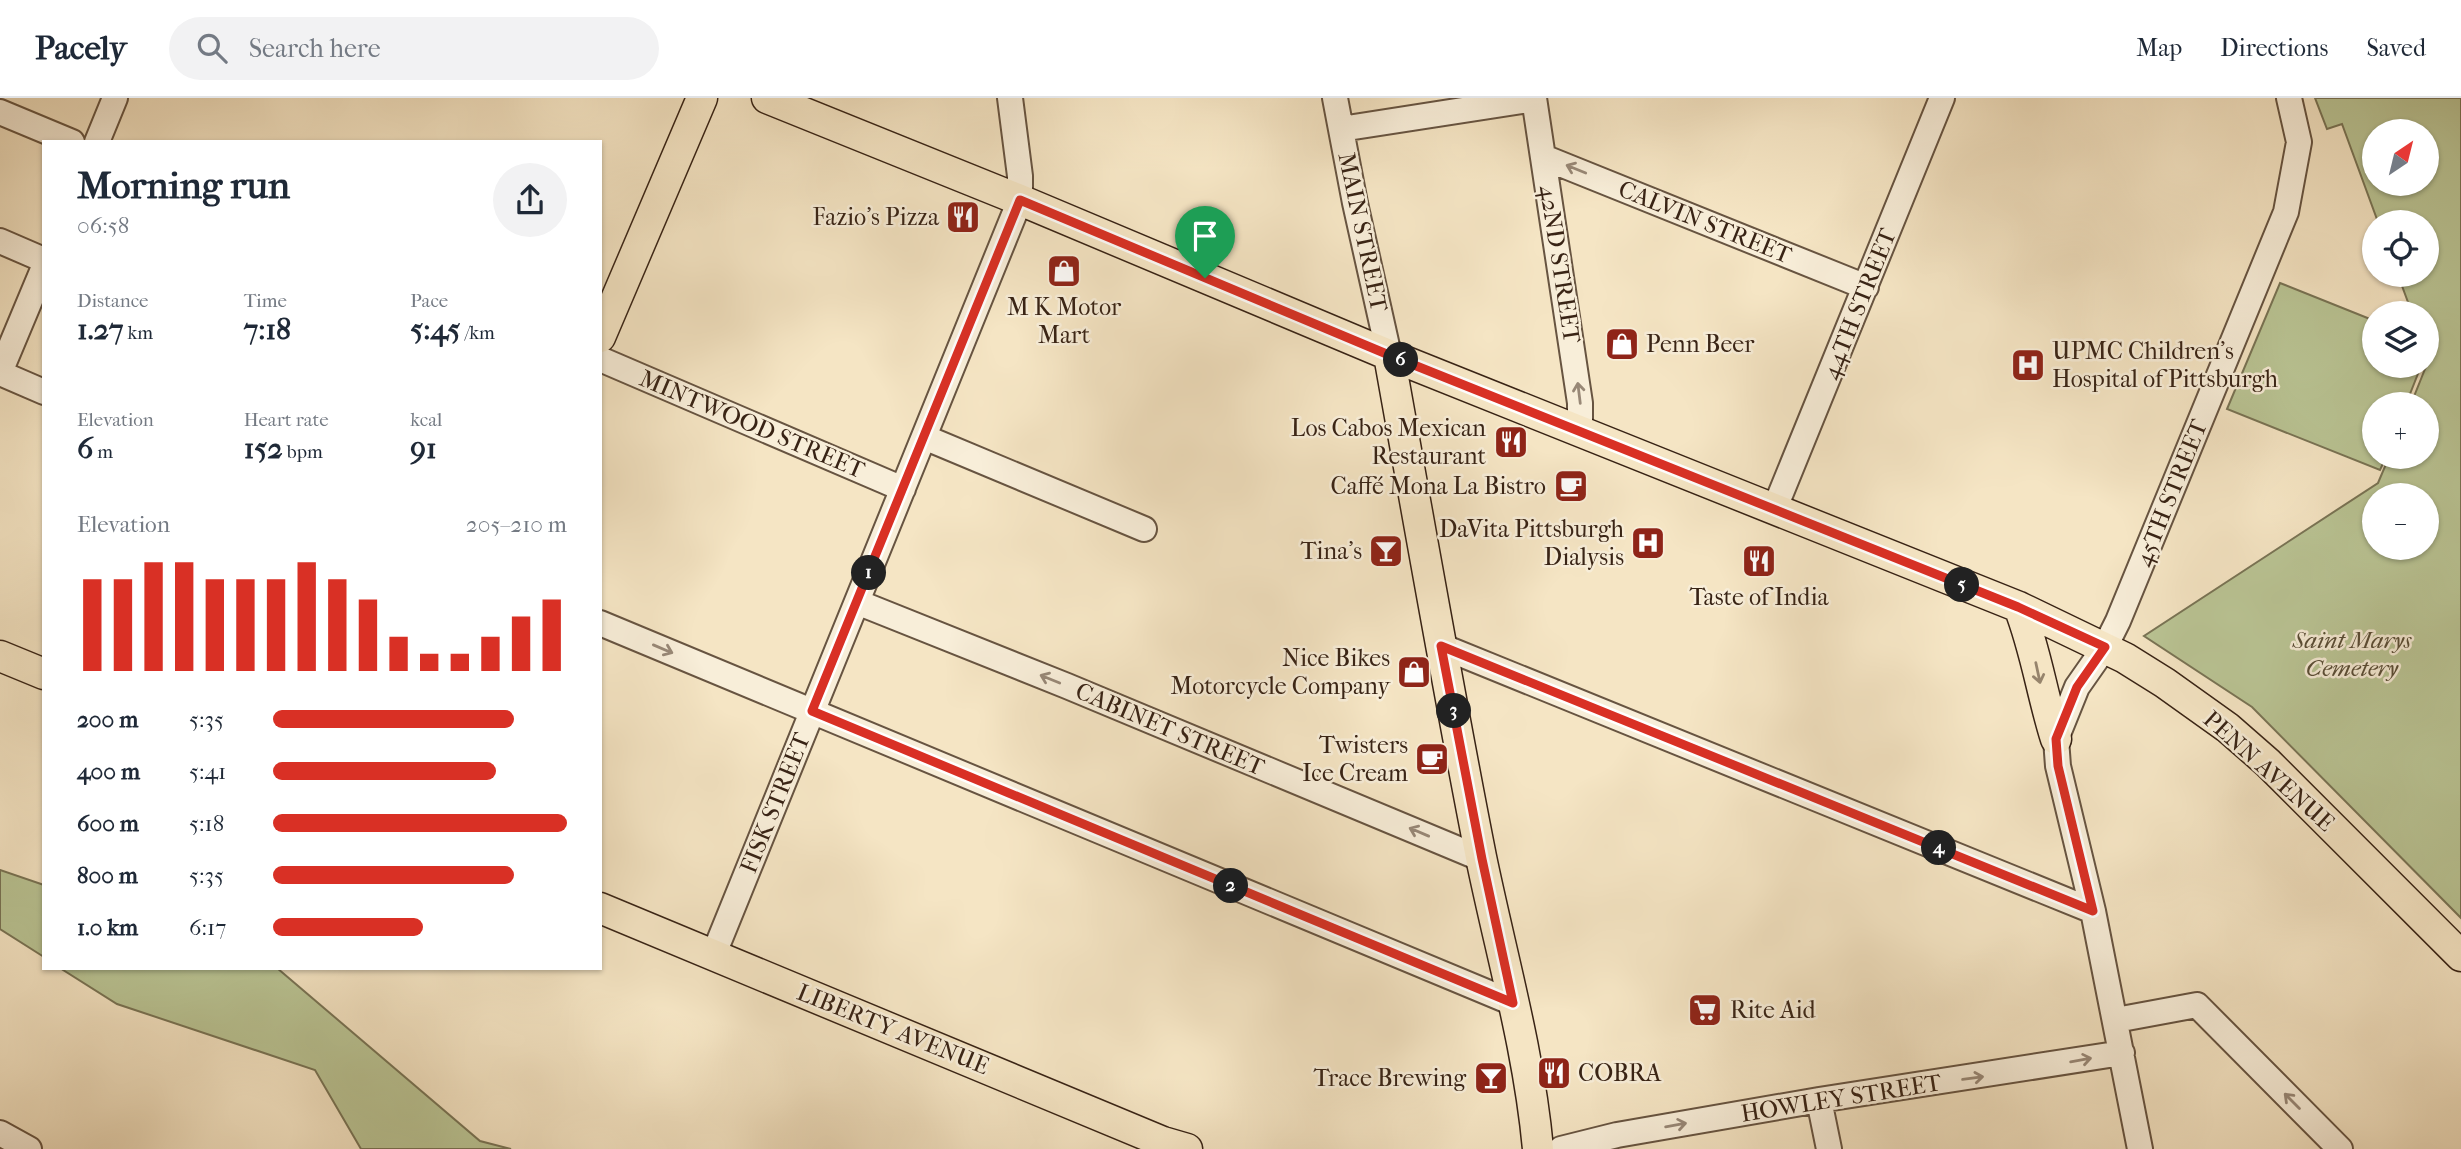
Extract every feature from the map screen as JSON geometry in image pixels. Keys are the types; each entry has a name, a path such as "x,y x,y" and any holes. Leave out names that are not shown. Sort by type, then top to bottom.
{"main road":[{"path":"602,332 702,98"},
{"name":"PENN AVENUE","path":"767,98 1020,200 1389,355 2018,607 2105,647 2165,683 2228,728 2268,763 2461,956"},
{"name":"MAIN STREET","path":"1389,355 1441,646 1535,1119 1538,1149"},
{"path":"2018,607 2031,639 2056,739"},
{"path":"0,656 42,673"},
{"name":"LIBERTY AVENUE","path":"602,909 1176,1147"}],"street":[{"path":"98,140 115,98"},
{"name":"FISK STREET","path":"713,956 1020,200 1020,176 1010,98"},
{"name":"MAIN STREET","path":"1335,98 1389,355"},
{"name":"44TH STREET","path":"1774,509 1942,98"},
{"name":"45TH STREET","path":"2056,739 2077,687 2105,647 2118,621 2286,212 2300,142 2289,98"},
{"path":"1341,129 1534,99"},
{"name":"42ND STREET","path":"1534,99 1579,391 1580,432"},
{"path":"0,112 67,140"},
{"name":"CALVIN STREET","path":"1544,157 1866,287"},
{"path":"0,241 42,259"},
{"path":"42,272 0,373 42,391"},
{"name":"MINTWOOD STREET","path":"602,360 903,489"},
{"path":"924,437 1144,529"},
{"name":"CABINET STREET","path":"857,602 1055,681 1482,859"},
{"path":"602,624 1513,1003"},
{"path":"1441,646 2093,911"},
{"path":"2056,739 2058,766 2093,911 2140,1149"},
{"path":"2116,1020 2197,1005 2340,1149"},
{"name":"HOWLEY STREET","path":"1561,1149 1617,1135 1819,1100 2122,1053"},
{"path":"1819,1100 1829,1149"},
{"path":"0,1133 29,1149"}],"green space":[{"name":"Saint Marys Cemetery","path":"2315,98 2461,98 2461,918 2252,707 2144,636 2362,493 2362,560 2439,560 2439,483 2378,483 2384,469 2439,469 2439,392 2416,392 2421,378 2439,378 2439,301 2408,301 2402,287 2439,287 2439,210 2374,210 2368,196 2440,196 2440,119 2362,119 2362,178 2342,124 2327,129"},
{"path":"2280,283 2362,316 2362,378 2416,378 2411,392 2362,392 2362,463 2227,409"},
{"path":"0,870 42,884 42,956 0,929"},
{"path":"63,970 279,970 480,1141 511,1149 361,1149 315,1070 117,1004"}],"place":[{"name":"Fazio's Pizza","path":"963,217"},
{"name":"M K Motor Mart","path":"1064,271"},
{"name":"Penn Beer","path":"1622,344"},
{"name":"UPMC Children's Hospital of Pittsburgh","path":"2028,365"},
{"name":"Los Cabos Mexican Restaurant","path":"1511,442"},
{"name":"Caffé Mona La Bistro","path":"1571,486"},
{"name":"DaVita Pittsburgh Dialysis","path":"1648,543"},
{"name":"Tina's","path":"1386,551"},
{"name":"Taste of India","path":"1759,561"},
{"name":"Nice Bikes Motorcycle Company","path":"1414,672"},
{"name":"Twisters Ice Cream","path":"1432,759"},
{"name":"Rite Aid","path":"1705,1010"},
{"name":"COBRA","path":"1554,1073"},
{"name":"Trace Brewing","path":"1491,1078"}],"route":[{"path":"1020,200 1205,278 1389,355 2018,607 2105,647 2077,687 2056,739 2058,766 2093,911 1441,646 1513,1003 812,711 1020,200"}]}
